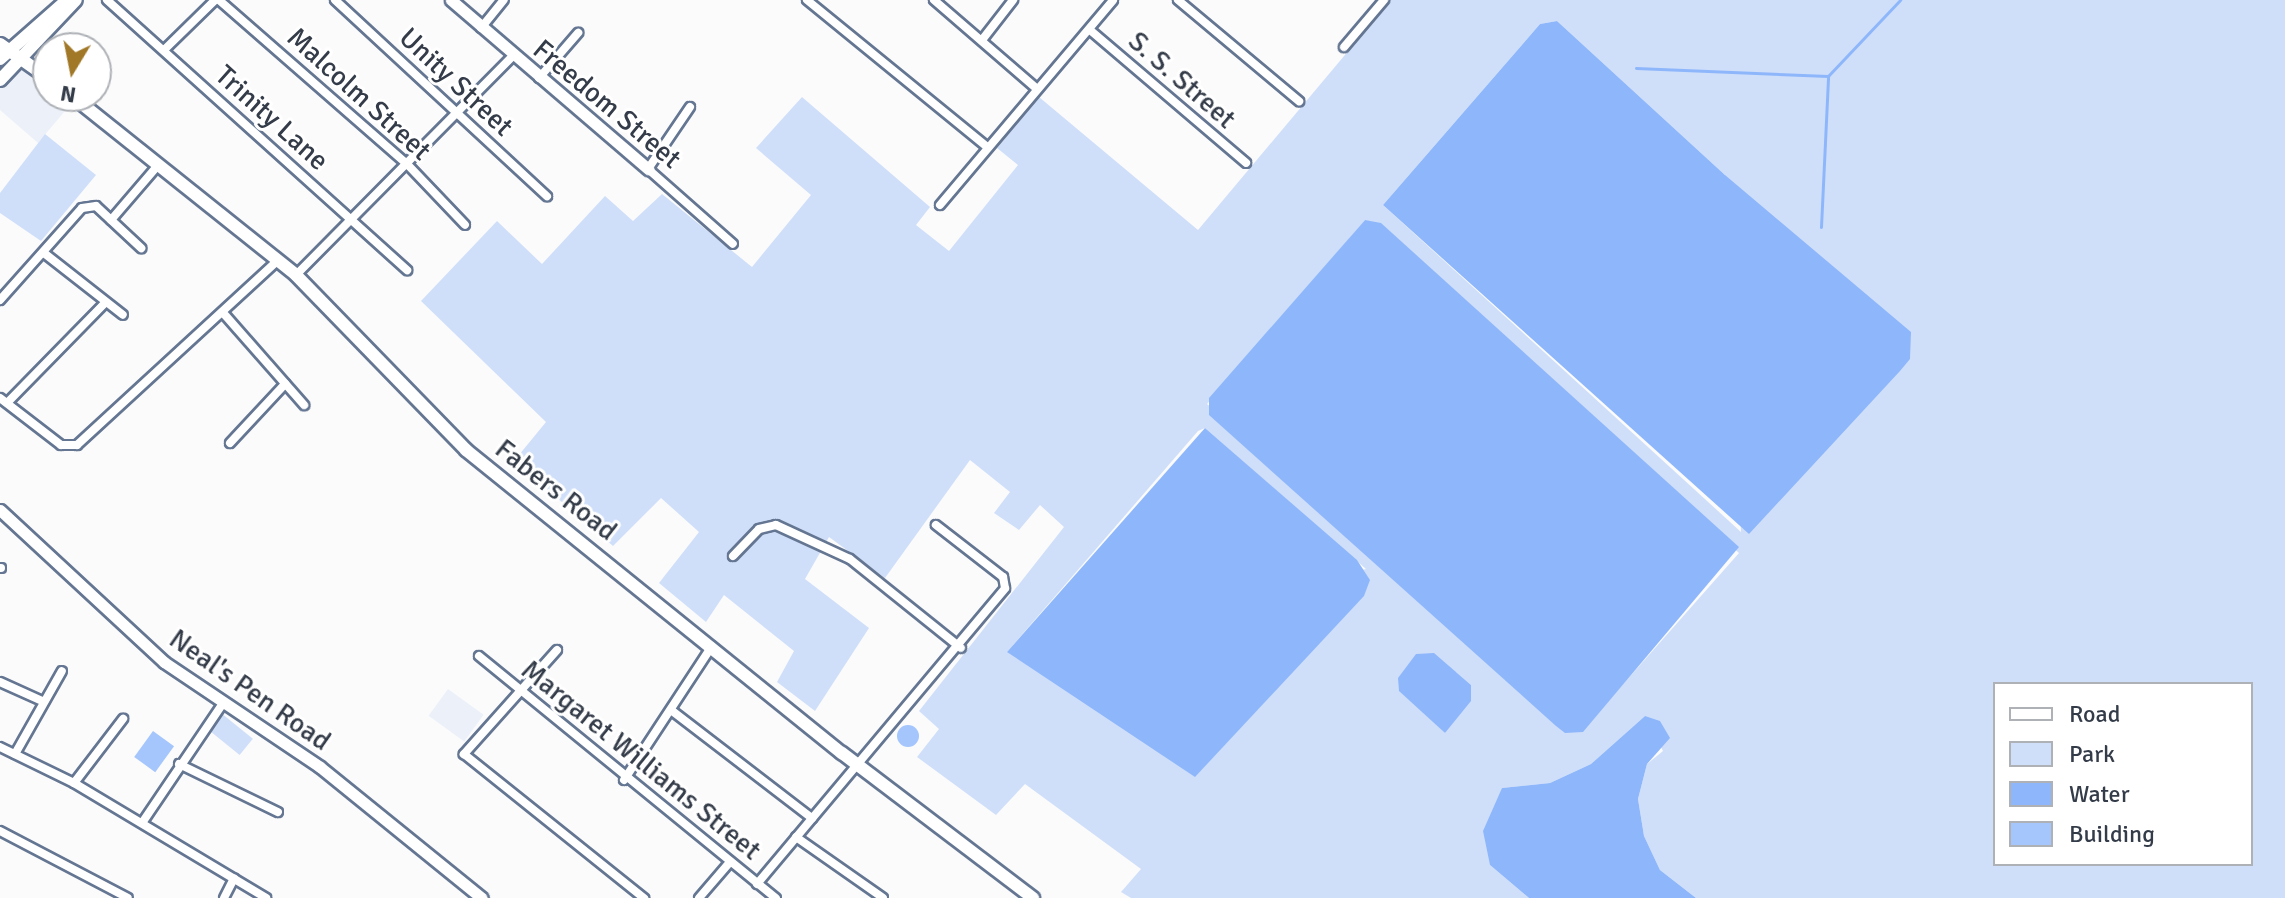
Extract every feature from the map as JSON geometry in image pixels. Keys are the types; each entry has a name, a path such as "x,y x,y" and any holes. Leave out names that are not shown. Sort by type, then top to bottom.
{"main road":[{"path":"3,51 67,0"},
{"path":"0,80 76,0"},
{"path":"3,51 32,66"},
{"name":"Fabers Road","path":"92,112 296,275 434,423 856,764 1033,898"}],"street":[{"name":"Trinity Lane","path":"107,0 407,270"},
{"path":"164,50 217,0"},
{"name":"Malcolm Street","path":"217,0 407,164 465,225"},
{"name":"Unity Street","path":"335,0 547,196"},
{"name":"Freedom Street","path":"451,0 733,244"},
{"path":"481,28 504,0"},
{"path":"807,0 987,147"},
{"path":"934,0 1037,89"},
{"path":"982,40 1013,0"},
{"path":"940,205 1113,0"},
{"path":"1178,0 1299,101"},
{"path":"1344,47 1384,0"},
{"name":"S. S. Street","path":"1090,30 1246,163"},
{"path":"539,78 578,33"},
{"path":"296,275 460,114 513,56"},
{"path":"648,169 690,107"},
{"path":"111,220 159,164"},
{"path":"0,300 44,253 56,233 90,205 141,248"},
{"path":"44,253 123,315"},
{"path":"106,302 3,400 67,448 130,402 225,315 278,260"},
{"path":"225,315 304,405"},
{"path":"230,443 285,384"},
{"name":"Neal's Pen Road","path":"0,510 134,638 328,773 482,898"},
{"path":"733,556 759,529 776,525 837,550 961,648"},
{"path":"757,884 856,764 961,648 1006,581 936,525"},
{"path":"624,780 712,646"},
{"path":"557,650 464,754 644,898"},
{"name":"Margaret Williams Street","path":"479,656 624,780 776,898"},
{"path":"15,754 42,701 62,671"},
{"path":"0,682 42,701"},
{"path":"142,823 179,764 224,702"},
{"path":"671,710 812,818"},
{"path":"74,783 123,719"},
{"path":"0,747 74,783 266,898"},
{"path":"179,764 278,812"},
{"path":"0,831 128,898"},
{"path":"796,837 883,898"},
{"path":"699,898 730,862"},
{"path":"224,898 234,878"}],"shaded area":[{"path":"20,66 32,75 32,112 64,112 38,143 0,110 0,85"},
{"path":"448,689 484,715 464,742 429,716"}],"green space":[{"path":"1391,0 2285,0 2285,898 1696,898 1660,870 1644,836 1638,799 1647,764 1663,751 1645,716 1591,764 1550,783 1502,788 1490,865 1529,898 1131,898 1121,892 1141,869 1025,784 996,815 917,757 939,729 919,711 1064,527 1040,505 1019,530 994,513 1010,492 970,460 885,578 829,537 805,579 869,628 815,711 777,682 794,651 724,595 706,622 659,583 699,532 661,498 613,546 514,461 546,422 421,301 497,221 542,264 605,196 633,221 662,194 752,267 811,195 756,148 802,97 930,207 916,225 949,251 1018,165 997,148 1039,97 1198,230","holes":["1557,21 1725,175 1741,532 1383,205 1540,24","1365,220 1739,553 1587,725 1207,404","1205,428 1366,569 1007,652 1198,431","1456,672 1471,685 1445,733 1412,697"]},
{"path":"45,134 96,175 41,241 0,213 0,193"},
{"path":"221,713 253,739 240,755 208,729"}],"water":[{"path":"1557,21 1725,175 1911,332 1910,359 1749,534 1383,205 1540,24"},
{"path":"1365,220 1381,223 1739,547 1583,732 1565,733 1556,726 1209,415 1209,398"},
{"path":"1205,428 1357,560 1370,580 1364,596 1195,777 1007,652"},
{"path":"1434,653 1471,685 1471,701 1445,733 1399,691 1398,678 1416,654"},
{"path":"1645,716 1660,721 1670,738 1647,764 1638,799 1644,836 1660,870 1696,898 1529,898 1490,865 1483,831 1502,788 1550,783 1591,764"}],"building":[{"path":"908,725 916,728 919,736 916,744 908,747 900,744 897,736 900,728"},
{"path":"153,731 174,746 155,772 134,757"}],"waterway":[{"path":"1821,227 1828,76 1900,0"},
{"path":"1636,68 1828,76"}]}
